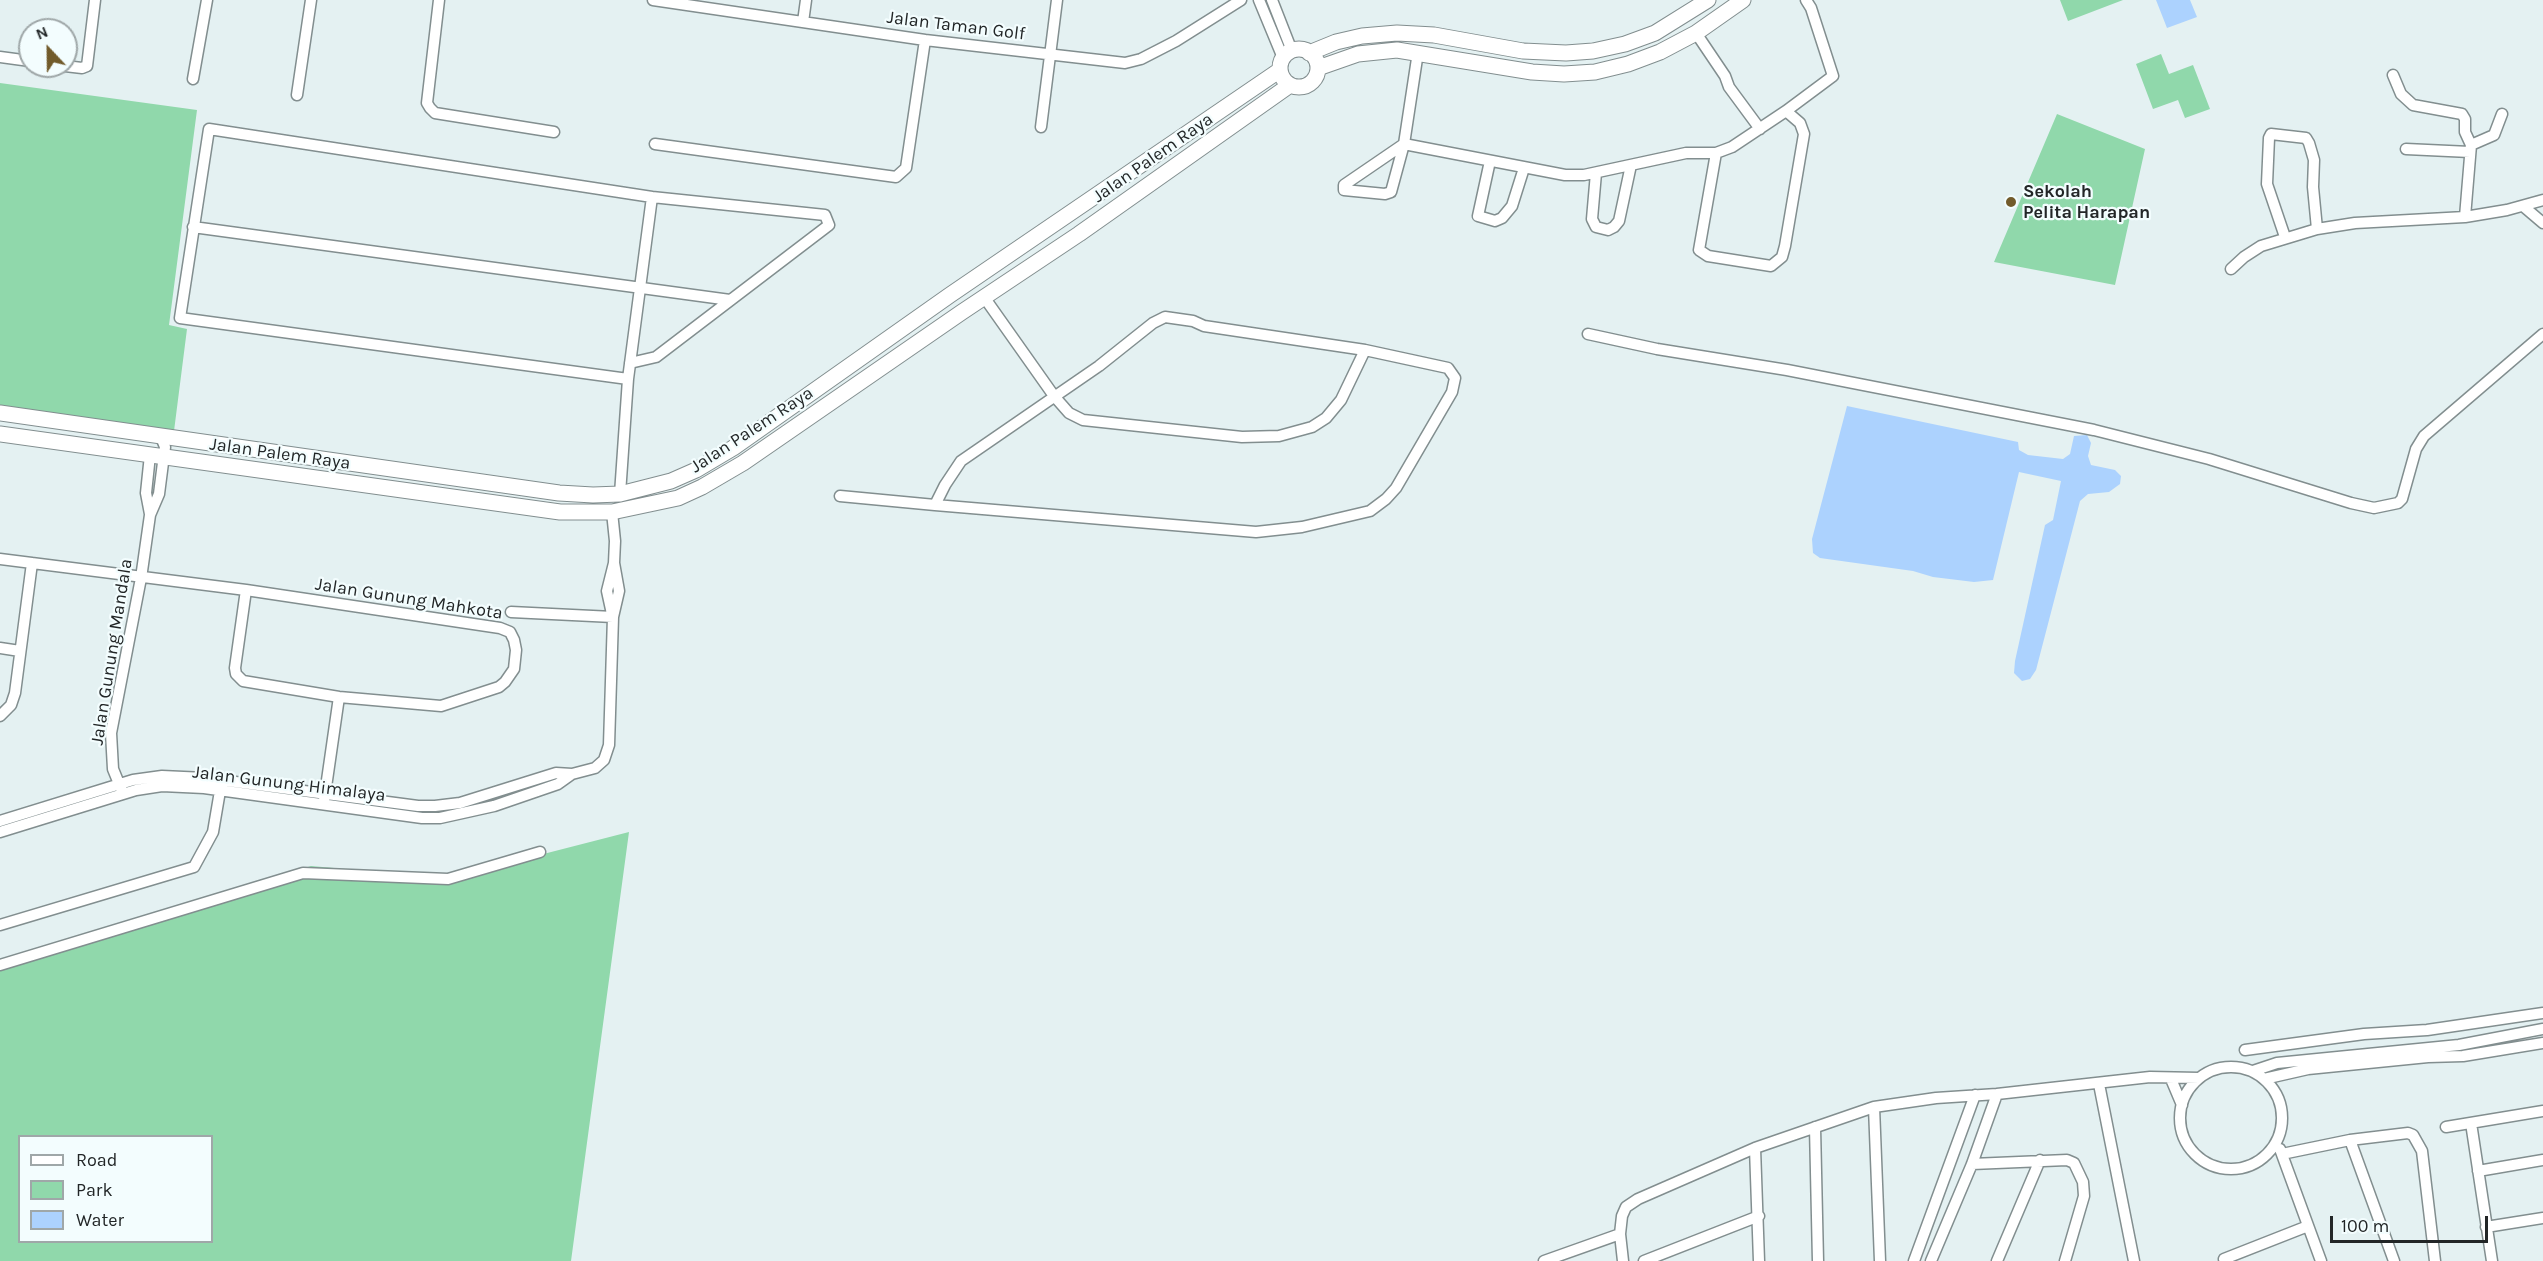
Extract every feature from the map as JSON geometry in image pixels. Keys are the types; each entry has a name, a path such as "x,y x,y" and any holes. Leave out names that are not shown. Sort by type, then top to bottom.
{"street":[{"path":"78,68 87,66 89,60 91,0"},
{"path":"193,79 207,0"},
{"path":"297,95 311,0"},
{"path":"439,0 428,103 430,108 435,113 554,132"},
{"name":"Jalan Taman Golf","path":"653,0 925,40 1133,63 1176,41 1241,0"},
{"path":"803,22 806,0"},
{"path":"1041,127 1057,0"},
{"path":"1259,0 1285,60"},
{"path":"1272,0 1285,60 1281,76 1290,85 1296,87 1309,84 1314,80 1318,68 1317,62 1310,53 1304,50 1285,60"},
{"path":"1310,53 1354,38 1397,33 1434,35 1523,51 1566,53 1593,51 1625,44 1655,33 1708,0"},
{"path":"1318,68 1358,54 1397,50 1532,72 1575,74 1595,72 1628,64 1660,52 1693,34 1743,0"},
{"path":"1418,52 1404,144 1390,192 1385,194 1344,190 1344,185 1404,144 1565,175 1596,172 1686,153 1716,153 1732,147 1833,76 1811,8 1806,0"},
{"path":"1693,34 1725,76 1729,87 1760,129"},
{"path":"655,144 896,177 906,168 925,40"},
{"path":"0,57 18,59"},
{"name":"Jalan Palem Raya","path":"0,413 559,493 620,494 671,481 696,470 734,448 1285,60"},
{"path":"2393,75 2401,94 2413,105 2462,114 2465,119 2465,132 2471,149 2465,218"},
{"name":"Jalan Palem Raya","path":"0,434 560,512 612,512 678,498 743,463 1079,234 1290,85"},
{"path":"1716,153 1699,250 1708,256 1771,266 1782,257 1785,246 1804,134 1802,126 1786,111"},
{"path":"2406,149 2471,149 2494,135 2502,114"},
{"path":"628,379 180,318 209,129 652,197 825,215 828,219 829,225 656,357 630,363"},
{"path":"2285,237 2267,184 2269,138 2273,134 2289,138 2306,138 2309,143 2314,160 2313,188 2317,229"},
{"path":"1490,160 1478,216 1495,221 1502,218 1512,206 1524,168"},
{"path":"1596,172 1592,219 1596,227 1608,230 1619,221 1631,165"},
{"path":"620,494 628,379 652,197"},
{"path":"2232,269 2253,251 2285,237 2317,229 2355,223 2465,218 2543,200"},
{"path":"2523,206 2543,223"},
{"path":"193,227 730,300"},
{"path":"984,297 1054,396 1070,413 1083,420 1242,437 1279,436 1312,427 1326,418 1341,400 1365,350"},
{"path":"840,496 935,505 1256,532 1302,527 1370,511 1386,499 1396,488 1452,392 1455,382 1454,375 1448,368 1365,350 1204,326 1192,321 1165,317 960,461 935,505"},
{"path":"1588,334 1657,349 1787,370 2025,415 2209,459 2374,508 2398,503 2404,496 2416,449 2424,436 2543,334"},
{"name":"Jalan Gunung Mandala","path":"121,789 111,755 111,734 141,578 150,515 159,494 157,456 165,447 161,437"},
{"path":"188,462 182,450 190,441"},
{"name":"Jalan Gunung Himalaya","path":"0,832 162,776 325,800 446,806 479,798 556,773 572,774 597,767 606,757 609,745 613,617 607,591 614,563 615,542 612,512"},
{"name":"Jalan Gunung Mahkota","path":"0,559 246,590 500,628 510,632 514,640 516,650 514,669 509,678 499,687 465,700 433,706 339,698 243,681 239,678 235,668 246,590"},
{"path":"0,716 11,705 15,693 32,563"},
{"path":"511,612 613,617"},
{"path":"0,648 20,651"},
{"path":"325,800 339,698"},
{"path":"0,925 194,867 213,832 221,786"},
{"name":"Jalan Gunung Himalaya","path":"0,821 121,789"},
{"path":"0,965 303,873 448,879 540,852"},
{"path":"2245,1050 2364,1034 2438,1028 2543,1013"},
{"path":"2253,1071 2277,1063 2481,1041 2543,1029"},
{"path":"2481,1041 2483,1053"},
{"path":"2264,1079 2308,1069 2483,1053 2543,1043"},
{"path":"2230,1067 2253,1071 2264,1079 2277,1095 2282,1110 2282,1126 2277,1141 2266,1154 2245,1166 2221,1168 2205,1162 2193,1151 2184,1137 2180,1122 2182,1105 2188,1090 2199,1078 2214,1070 2230,1067"},
{"path":"1623,1261 1620,1234 1623,1211 1629,1204 1755,1148 1874,1107 1936,1098 1997,1094 2150,1077 2199,1078"},
{"path":"2171,1079 2182,1105"},
{"path":"2099,1083 2134,1261"},
{"path":"1931,1261 1972,1164 1997,1094"},
{"path":"1914,1261 1975,1095"},
{"path":"1874,1107 1880,1261"},
{"path":"2446,1127 2543,1111"},
{"path":"2471,1122 2492,1261"},
{"path":"1815,1127 1818,1261"},
{"path":"2282,1154 2350,1140 2408,1133 2418,1141 2422,1151 2435,1261"},
{"path":"2350,1140 2394,1261"},
{"path":"2277,1141 2321,1261"},
{"path":"1755,1148 1759,1261"},
{"path":"1972,1164 2040,1160 2073,1162 2083,1182 2084,1196 2065,1261"},
{"path":"1997,1261 2040,1160"},
{"path":"2478,1171 2543,1160"},
{"path":"1644,1261 1759,1216"},
{"path":"2486,1227 2543,1218"},
{"path":"2224,1259 2308,1226"},
{"path":"1544,1261 1620,1234"}],"green space":[{"path":"2060,0 2123,0 2068,21"},
{"path":"2161,54 2169,74 2193,65 2210,109 2185,118 2178,100 2153,109 2136,64"},
{"path":"0,83 197,110 169,325 187,329 174,431 0,405"},
{"path":"2057,114 2145,149 2115,285 1994,262"},
{"path":"629,832 571,1261 0,1261 0,963 311,866 450,878"}],"water":[{"path":"2156,0 2190,0 2197,17 2167,28"},
{"path":"1847,406 2018,442 2019,450 2028,455 2063,459 2070,454 2074,436 2087,435 2091,443 2088,456 2091,465 2115,470 2121,476 2120,484 2109,492 2088,494 2080,501 2036,670 2030,679 2022,681 2014,673 2015,661 2045,525 2053,520 2061,481 2019,472 1993,580 1974,582 1933,577 1913,571 1820,558 1813,553 1812,539"}],"place":[{"name":"Sekolah Pelita Harapan","path":"2011,202"}]}
